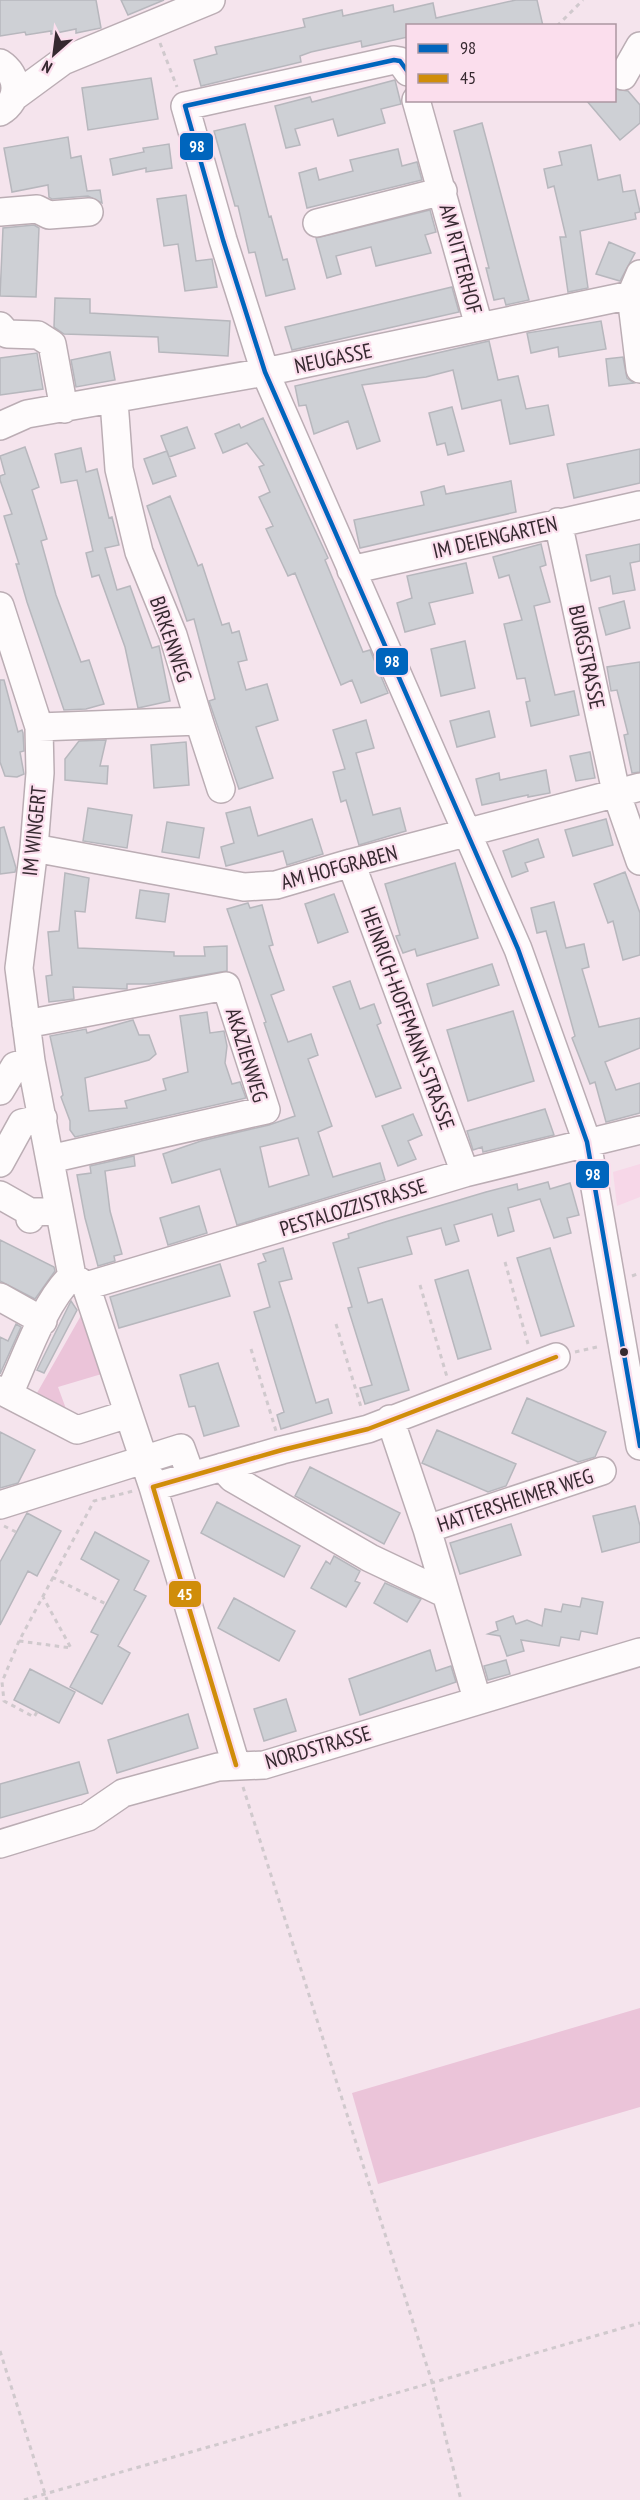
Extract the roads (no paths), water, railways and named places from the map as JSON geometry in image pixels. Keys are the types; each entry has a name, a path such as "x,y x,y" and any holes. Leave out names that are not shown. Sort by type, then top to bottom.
{"street":[{"path":"7,104 63,61 212,0"},
{"path":"623,76 640,46"},
{"path":"406,69 400,61 394,60 184,106 265,372 518,949 587,1142 611,1235 620,1341 640,1446"},
{"path":"4,65 63,61"},
{"path":"4,65 15,81 7,104"},
{"name":"AM RITTERHOF","path":"417,102 479,326"},
{"name":"AM RITTERHOF","path":"317,223 443,191"},
{"path":"0,212 37,209 49,215 89,212"},
{"name":"NEUGASSE","path":"0,426 27,414 114,401 265,372 479,326 636,284 640,369"},
{"path":"0,326 7,334 38,335 52,344 64,408"},
{"name":"BIRKENWEG","path":"114,401 119,469 139,552 173,636 221,789"},
{"name":"IM DEIENGARTEN","path":"351,570 640,505"},
{"name":"BURGSTRASSE","path":"558,522 628,790 640,861"},
{"name":"IM WINGERT","path":"0,606 39,727 40,773 34,848 10,968 26,1024 59,1211 79,1281 153,1487 236,1765"},
{"path":"39,727 199,721"},
{"name":"AM HOFGRABEN","path":"34,848 244,886 276,885 351,862 628,790"},
{"name":"HEINRICH-HOFFMANN-STRASSE","path":"351,862 465,1173"},
{"name":"AKAZIENWEG","path":"26,1024 226,986 266,1110 50,1159"},
{"path":"0,1091 15,1066 31,1061"},
{"path":"0,1163 22,1123 43,1118"},
{"name":"PESTALOZZISTRASSE","path":"79,1281 465,1173 640,1130"},
{"path":"0,1195 30,1215 59,1211"},
{"path":"79,1281 63,1285 4,1392 77,1430 128,1414"},
{"path":"0,1297 43,1321"},
{"path":"153,1487 379,1424 545,1361"},
{"name":"HATTERSHEIMER WEG","path":"379,1424 427,1529 477,1699"},
{"path":"0,1504 181,1448 191,1476"},
{"path":"222,1467 232,1478 370,1558 446,1594"},
{"name":"HATTERSHEIMER WEG","path":"427,1529 602,1471"},
{"name":"NORDSTRASSE","path":"0,1844 88,1817 123,1793 218,1767 264,1765 477,1699 640,1652"}]}
